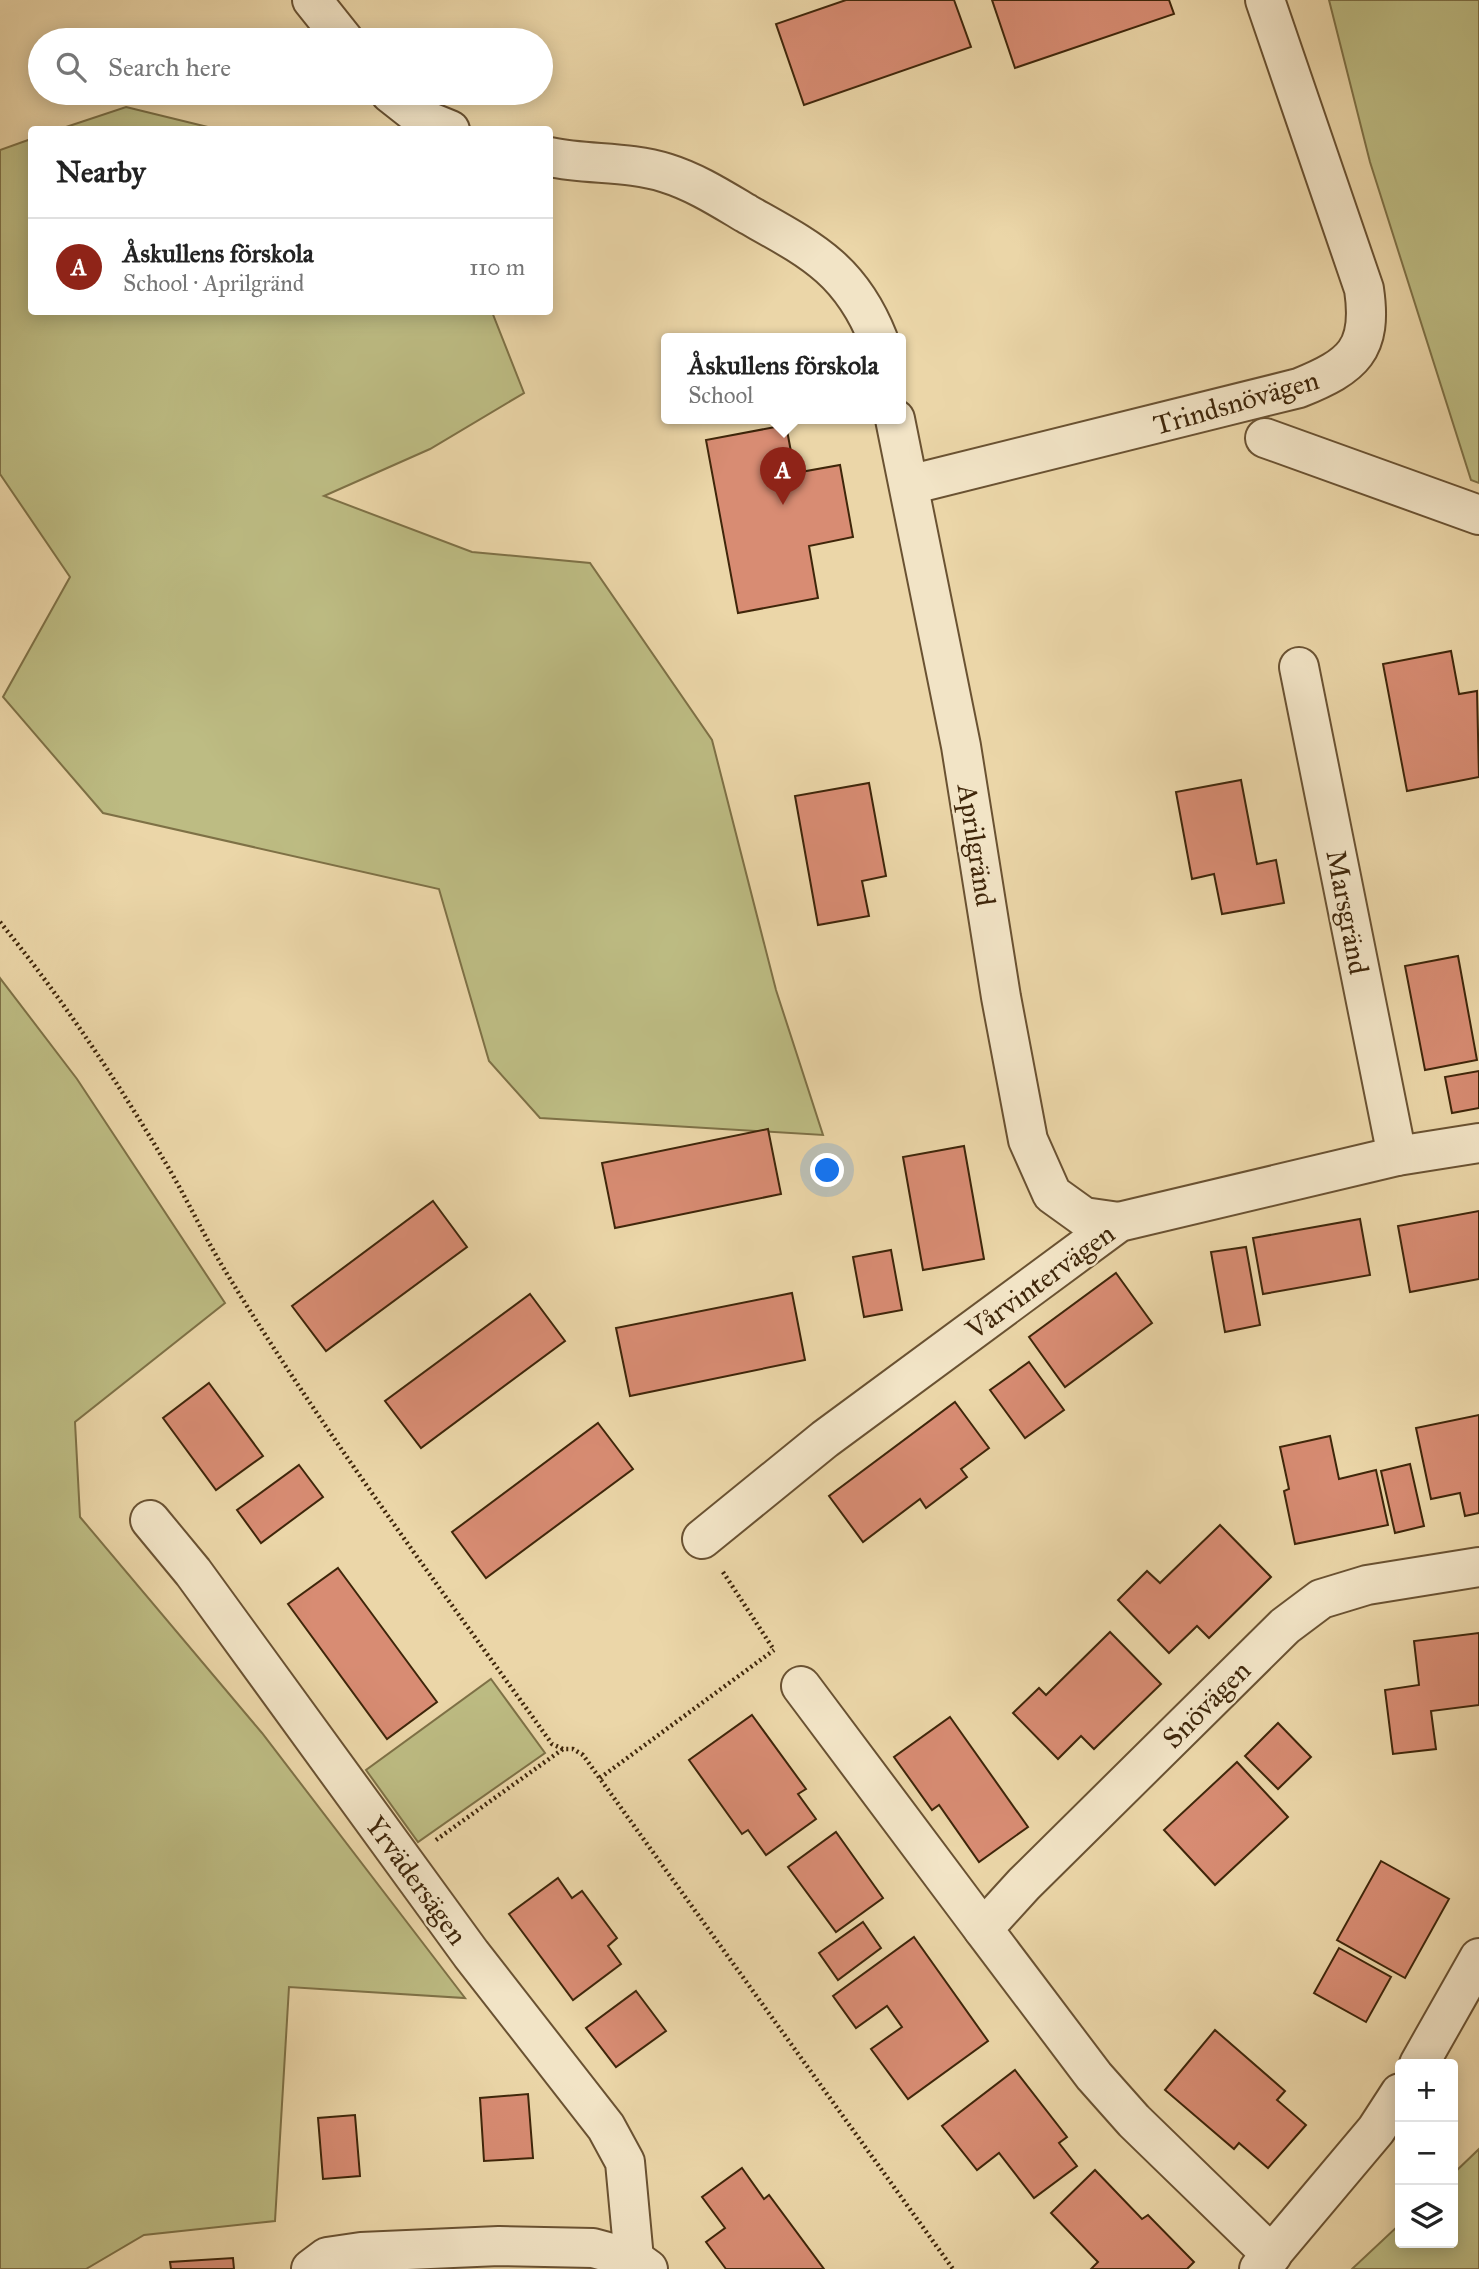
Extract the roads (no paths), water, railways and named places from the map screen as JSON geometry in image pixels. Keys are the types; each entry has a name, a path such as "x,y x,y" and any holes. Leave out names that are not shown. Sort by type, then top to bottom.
{"street":[{"path":"312,0 334,28"},
{"name":"Trindsnövägen","path":"909,485 1299,388 1327,377 1357,356 1367,329 1364,289 1265,0"},
{"path":"405,105 423,119 440,126"},
{"path":"553,157 663,172 695,184 810,250 829,265 866,309 876,333"},
{"name":"Aprilgränd","path":"896,424 961,746 1001,997 1028,1140 1052,1194 1084,1217 1119,1222"},
{"path":"1265,438 1479,515"},
{"name":"Marsgränd","path":"1299,667 1397,1156"},
{"name":"Vårvintervägen","path":"702,1539 825,1439 1119,1222 1397,1156 1479,1143"},
{"name":"Yrvädersägen","path":"150,1520 193,1572 471,1954 606,2127 625,2162 641,2264"},
{"name":"Snövägen","path":"983,1929 1053,1855 1285,1626 1321,1599 1367,1585 1479,1567"},
{"path":"801,1686 1094,2076 1265,2262 1376,2130 1395,2101"},
{"path":"1422,2059 1479,1958"},
{"path":"312,2269 327,2257 361,2252 499,2246 593,2248 641,2264"}],"place":[{"name":"Åskullens förskola","path":"783,505"}]}
